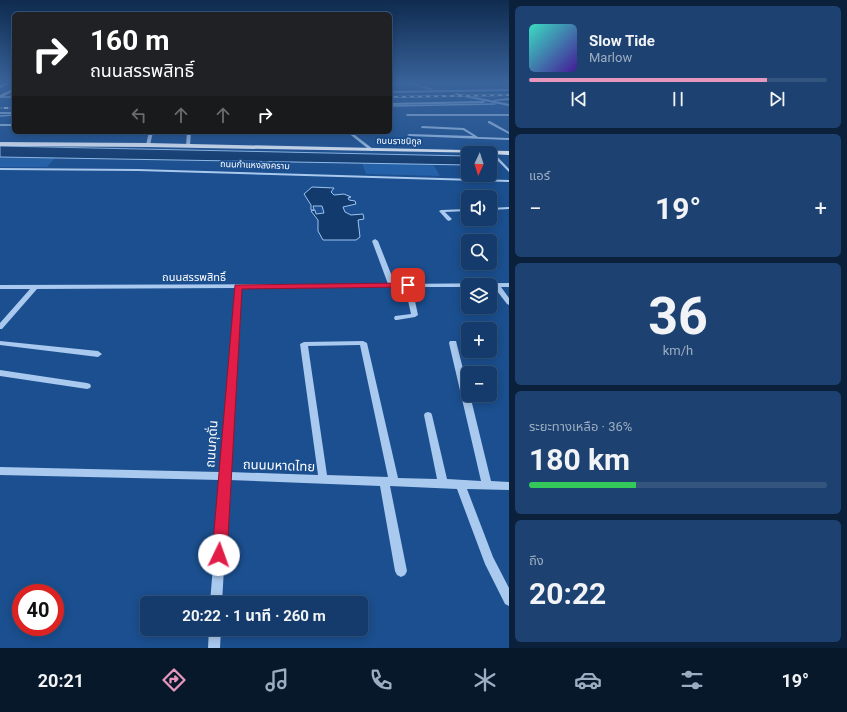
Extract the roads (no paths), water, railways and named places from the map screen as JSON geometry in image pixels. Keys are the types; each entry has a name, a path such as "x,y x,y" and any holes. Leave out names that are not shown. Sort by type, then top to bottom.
{"main road":[{"name":"ถนนราชนิกูล","path":"0,144 148,145 461,152"},
{"name":"ถนนราชนิกูล","path":"497,153 509,153"}],"street":[{"path":"0,113 12,113"},
{"path":"407,115 509,115"},
{"path":"3,118 12,117"},
{"path":"489,122 509,133"},
{"path":"0,125 12,125"},
{"path":"422,127 464,129 478,138"},
{"path":"148,145 151,134"},
{"path":"188,146 189,134"},
{"path":"352,134 372,150"},
{"path":"409,135 509,139"},
{"path":"497,158 509,171"},
{"name":"ถนนกำแหงสงคราม","path":"0,169 138,170 509,181"},
{"path":"497,209 509,208"},
{"path":"449,219 441,212 461,211"},
{"path":"375,241 392,285"},
{"name":"ถนนสรรพสิทธิ์","path":"497,285 509,284"},
{"path":"397,318 415,315 408,285"},
{"name":"ถนนสรรพสิทธิ์","path":"0,287 461,285"},
{"path":"497,286 509,303"},
{"path":"0,327 35,287"},
{"name":"ถนนกุดั่น","path":"216,596 238,287"},
{"path":"453,342 487,485"},
{"path":"0,343 98,354"},
{"path":"323,479 304,344 363,343 389,482 401,571"},
{"path":"0,373 86,386"},
{"path":"428,414 443,484"},
{"name":"ถนนมหาดไทย","path":"0,472 224,476 509,486"},
{"path":"460,484 489,560 509,600"},
{"path":"214,648 215,636"}],"waterway":[{"path":"0,116 12,115"}]}
